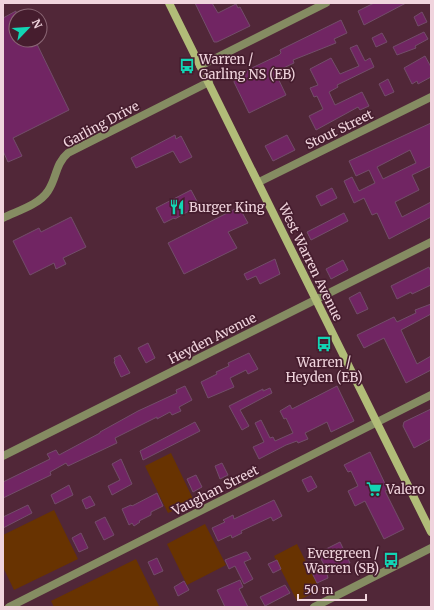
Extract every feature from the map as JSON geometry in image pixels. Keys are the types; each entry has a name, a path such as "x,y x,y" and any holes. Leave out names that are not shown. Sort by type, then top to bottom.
{"main road":[{"name":"West Warren Avenue","path":"169,3 431,532"}],"street":[{"path":"200,66 326,3"},
{"name":"Garling Drive","path":"3,218 43,197 51,187 59,164 68,153 208,82"},
{"name":"Stout Street","path":"258,182 431,97"},
{"name":"Heyden Avenue","path":"3,456 431,242"},
{"name":"Vaughan Street","path":"9,607 431,395"},
{"path":"314,607 431,548"}],"shaded area":[{"path":"171,453 194,501 168,513 145,466"},
{"path":"54,510 78,559 14,590 3,567 3,535"},
{"path":"205,524 226,565 187,585 167,544"},
{"path":"297,544 320,590 297,601 274,556"},
{"path":"136,559 159,606 54,607 51,601"}],"building":[{"path":"195,3 212,3 218,13 236,4 238,8 240,7 250,26 217,42 214,42"},
{"path":"374,3 406,3 364,25 358,11"},
{"path":"422,12 427,22 418,26 414,17"},
{"path":"8,15 8,48 39,48 69,110 13,138 22,156 8,162 3,151 3,18"},
{"path":"341,20 347,33 334,39 336,43 293,60 294,63 275,72 286,95 249,113 234,82 235,76 279,55 281,53 280,50"},
{"path":"424,32 428,39 415,46 416,48 397,55 393,47"},
{"path":"382,33 387,42 376,47 372,38"},
{"path":"357,45 365,61 370,58 374,67 337,85 338,87 329,92 335,105 362,92 369,106 360,110 358,107 316,130 309,116 323,109 317,96 314,97 310,88 318,85 310,69 331,58 340,74 359,66 350,48"},
{"path":"425,56 431,67 431,77 418,84 417,81 412,84 404,68"},
{"path":"388,79 394,92 385,96 379,84"},
{"path":"431,123 431,166 412,175 419,190 395,202 402,217 431,202 431,217 389,239 377,213 372,215 364,198 354,203 344,181 352,177 359,191 375,183 369,170 356,176 349,161","holes":["410,150 416,163 383,179 377,167"]},
{"path":"175,135 176,139 181,136 192,157 180,163 173,151 136,168 131,158"},
{"path":"287,135 295,150 273,161 265,146"},
{"path":"332,188 337,198 321,206 316,196"},
{"name":"Burger King","path":"191,190 199,205 175,219 174,218 164,223 156,208"},
{"path":"239,207 248,223 228,232 237,248 184,274 168,243"},
{"path":"344,213 348,221 311,240 307,232"},
{"path":"71,217 86,247 63,258 66,264 56,269 54,263 30,275 13,241 39,228 41,232"},
{"path":"275,259 280,274 260,284 256,276 247,280 244,274"},
{"path":"343,260 348,270 331,279 326,269"},
{"path":"429,267 431,272 431,285 397,299 391,286"},
{"path":"360,292 368,309 357,314 349,298"},
{"path":"431,304 431,314 401,330 417,364 431,356 431,370 406,383 384,338 364,348 357,335 394,317 397,322 416,313 415,310"},
{"path":"148,343 155,358 146,363 138,348"},
{"path":"249,353 258,369 248,374 246,370 230,378 234,387 208,398 201,382 217,374 216,372 229,366 228,363"},
{"path":"120,355 130,373 121,377 114,362 114,358"},
{"path":"185,386 192,400 179,407 181,411 172,415 170,412 157,419 157,417 115,438 117,443 68,466 66,463 50,472 51,475 3,498 3,482 50,459 47,454 56,450 59,455 138,411 177,393 176,390"},
{"path":"337,386 354,421 331,432 327,422 305,433 308,439 298,443 297,441 286,445 259,459 253,447 264,442 255,423 261,420 270,438 273,437 275,441 293,433 286,418 284,419 280,411 290,405 292,409"},
{"path":"270,388 272,393 240,410 249,426 242,430 229,406 263,389 263,391"},
{"path":"431,409 431,439 414,448 403,426 404,422"},
{"path":"195,422 200,431 143,460 140,451"},
{"path":"370,452 388,490 385,491 404,529 384,539 365,501 355,506 348,491 358,486 351,471 348,472 344,465"},
{"path":"121,459 132,484 112,495 108,486 120,480 112,464"},
{"path":"222,463 228,475 220,479 215,466"},
{"path":"196,475 202,487 193,492 187,479"},
{"path":"311,476 317,487 308,492 302,480"},
{"path":"69,485 73,495 55,504 51,495"},
{"path":"157,493 163,506 151,512 151,515 139,521 140,522 134,526 132,523 129,525 122,509 131,505 132,506"},
{"path":"90,496 95,505 86,509 82,500"},
{"path":"274,500 282,516 273,521 271,517 241,531 242,533 232,538 231,535 218,541 212,528 225,522 223,520 233,515 234,519"},
{"path":"28,505 32,513 3,528 3,517"},
{"path":"105,517 114,535 104,540 95,522"},
{"path":"81,533 88,548 79,552 72,538"},
{"path":"340,542 350,563 327,574 328,578 317,583 311,571 324,565 318,553"},
{"path":"247,552 251,559 244,562 253,579 244,584 235,566 229,569 225,560"},
{"path":"157,558 163,571 154,575 148,562"},
{"path":"277,560 281,569 273,573 268,564"},
{"path":"240,580 243,587 239,589 248,607 225,607 217,590"},
{"path":"184,581 189,590 178,596 174,587"},
{"path":"285,585 290,593 265,606 260,597"}],"place":[{"name":"Warren / Garling NS (EB)","path":"187,66"},
{"name":"Burger King","path":"177,207"},
{"name":"Warren / Heyden (EB)","path":"324,344"},
{"name":"Valero","path":"374,489"},
{"name":"Evergreen / Warren (SB)","path":"391,560"}]}
